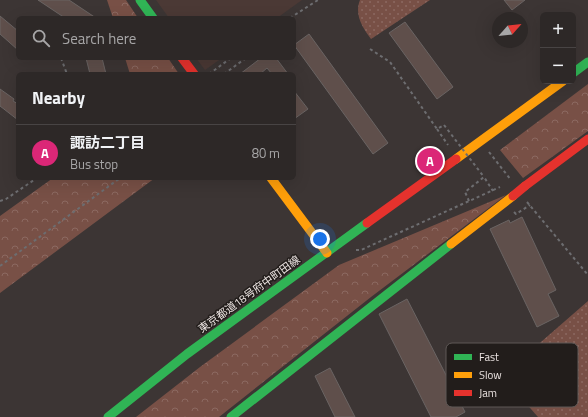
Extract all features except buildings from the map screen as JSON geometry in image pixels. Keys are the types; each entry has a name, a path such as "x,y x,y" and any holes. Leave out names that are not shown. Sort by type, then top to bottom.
{"street":[{"path":"140,0 152,16"},
{"path":"184,60 192,72"},
{"path":"576,71 588,62"},
{"name":"東京都道18号府中町田線","path":"108,417 187,354 558,84"},
{"path":"231,417 588,138"},
{"path":"272,180 327,253"}],"path":[{"path":"293,16 318,0"},
{"path":"370,49 390,62 450,148"},
{"path":"62,60 66,72"},
{"path":"212,72 228,60"},
{"path":"227,72 243,60"},
{"path":"437,129 444,125 493,191"},
{"path":"489,151 511,181"},
{"path":"469,201 465,192 484,177"},
{"path":"0,201 6,199 34,180"},
{"path":"0,266 117,180"},
{"path":"516,214 530,205"}],"shaded area":[{"path":"156,0 302,0 280,16 168,16"},
{"path":"198,60 219,60 205,70"}],"green space":[{"path":"107,0 126,0 137,16 112,16"},
{"path":"360,0 430,0 371,39 360,21 358,6"},
{"path":"126,60 169,60 178,72 129,72"},
{"path":"588,84 588,131 523,178 500,150"},
{"path":"50,180 152,180 0,293 0,216"},
{"path":"506,195 371,297 219,417 136,417 200,367 339,265"},
{"path":"588,301 588,417 538,417 529,407 578,407 578,343 540,343"}],"traffic: fast":[{"path":"140,0 152,16"},
{"path":"576,71 588,62"},
{"path":"108,417 187,354 367,223"},
{"path":"231,417 451,244"}],"traffic: slow":[{"path":"456,159 559,84"},
{"path":"272,180 327,253"},
{"path":"451,244 513,196"}],"traffic: jam":[{"path":"184,60 192,72"},
{"path":"525,186 588,139"},
{"path":"367,223 456,159"},
{"path":"513,196 525,186"}],"place":[{"name":"諏訪二丁目","path":"430,161"}]}
